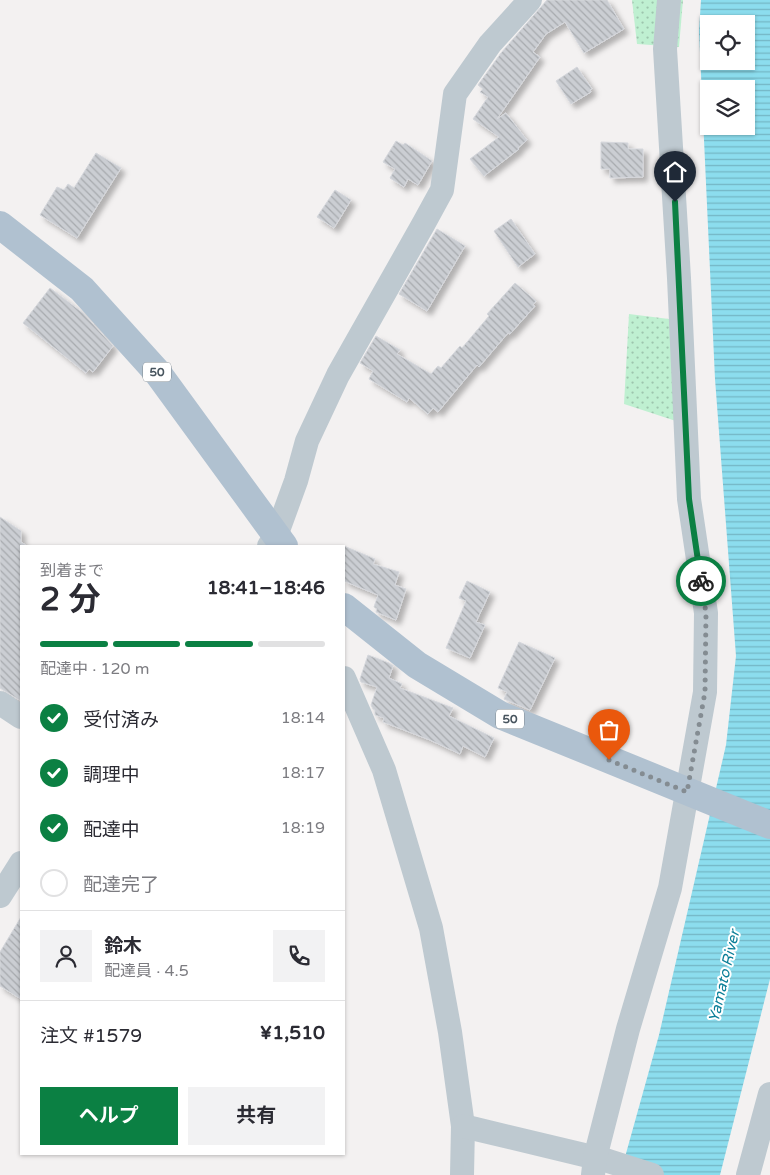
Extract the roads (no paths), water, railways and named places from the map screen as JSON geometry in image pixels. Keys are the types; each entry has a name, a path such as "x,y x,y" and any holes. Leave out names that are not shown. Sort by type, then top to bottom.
{"main road":[{"name":"50","path":"0,225 82,289 157,372 276,543"},
{"name":"50","path":"345,608 417,665 500,715 770,825"}],"street":[{"path":"276,543 307,441 338,375 442,190 455,94 490,44 530,0"},
{"path":"598,1164 628,1029 670,888 692,794 705,692 706,613 689,499 679,278 665,49 669,0"},
{"path":"345,680 384,770 431,928 450,1032 463,1126 462,1175"},
{"path":"0,703 20,716"},
{"path":"0,896 20,866"},
{"path":"748,1175 770,1094"},
{"path":"463,1126 598,1164 652,1175"}],"water":[{"name":"Yamato River","path":"701,0 770,0 770,979 720,1175 620,1175 659,1035 726,745 736,656 715,379 704,135 755,135 755,80 701,80 701,70 755,70 755,15 700,15"},
{"path":"700,16 700,53 699,31"}]}
